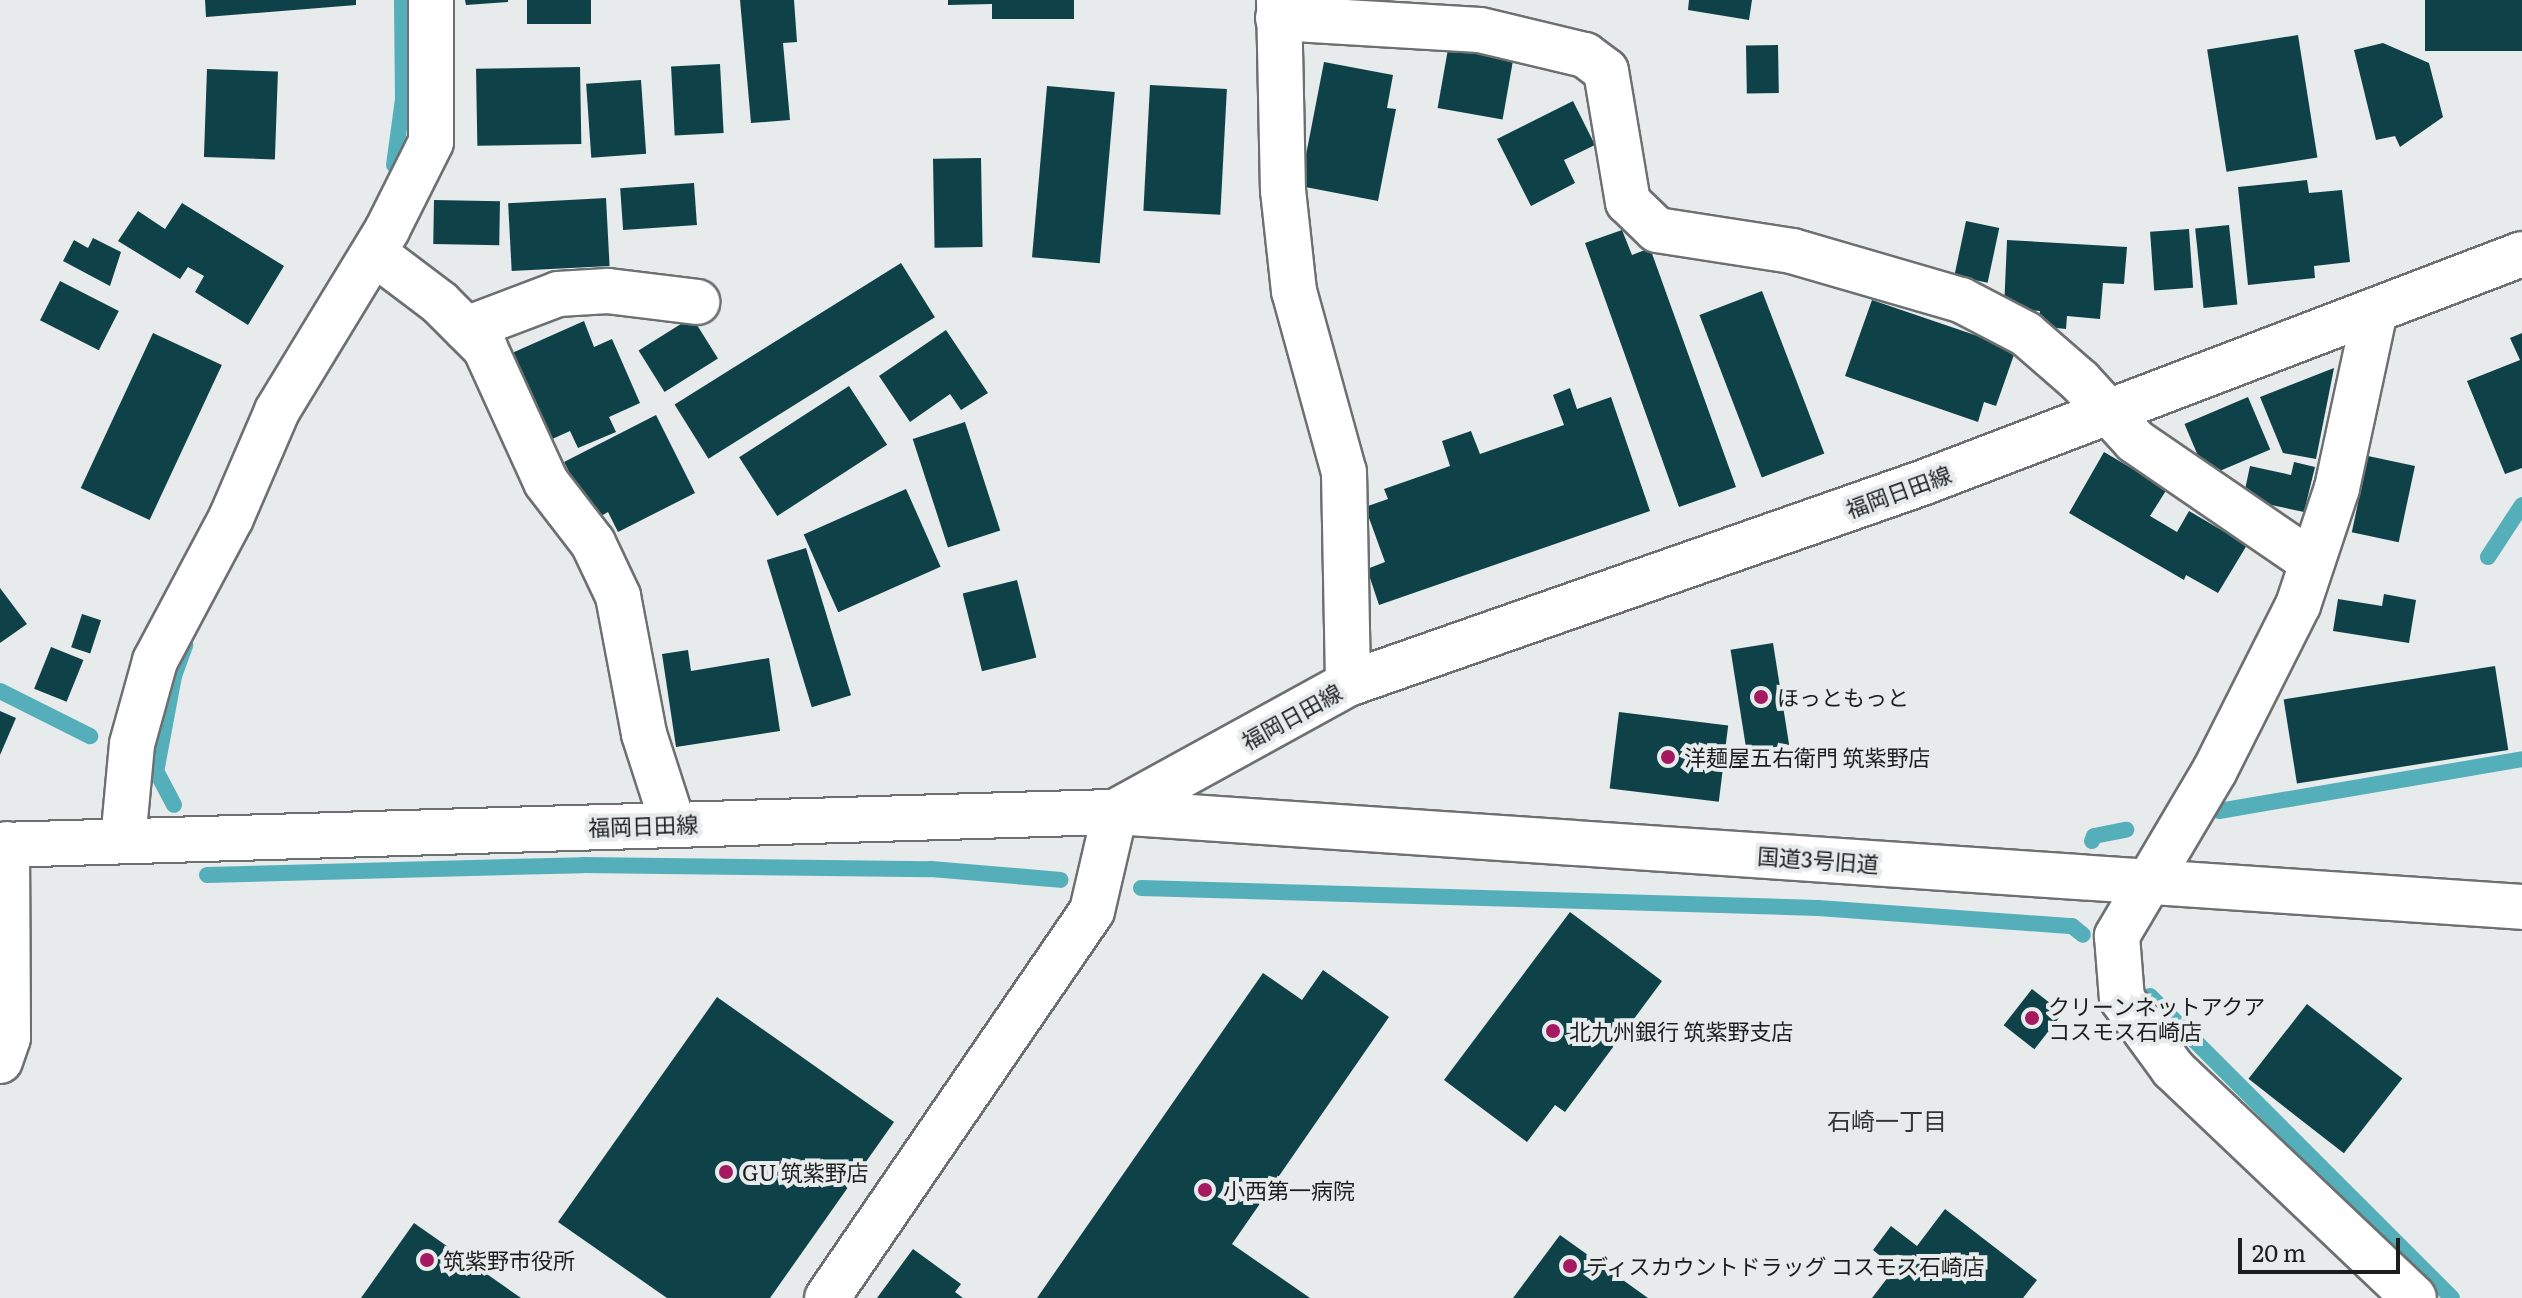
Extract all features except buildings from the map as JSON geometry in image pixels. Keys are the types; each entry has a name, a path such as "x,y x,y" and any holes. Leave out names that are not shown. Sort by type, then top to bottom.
{"street":[{"path":"123,841 132,744 155,661 231,518 277,411 374,253 431,142 431,0"},
{"path":"1348,684 1344,472 1294,291 1283,190 1278,9 1480,30 1585,55 1606,71 1628,202 1657,230 1792,251 1961,300 2026,334 2109,411 2135,441 2312,562"},
{"path":"374,253 485,348 546,482 593,543 618,596 644,734 673,824"},
{"name":"福岡日田線","path":"4,844 1115,812 1348,684 1922,483 2522,254"},
{"path":"466,329 558,294 608,291 697,302"},
{"path":"2375,311 2337,488 2298,605 2215,770 2146,881 2117,936 2122,999 2173,1069 2414,1298"},
{"path":"827,1298 1092,911 1115,812"},
{"name":"国道3号旧道","path":"1115,812 2522,907"},
{"path":"0,1061 8,1038 4,844"}],"waterway":[{"path":"394,165 403,99 402,0"},
{"path":"2488,557 2522,505"},
{"path":"157,767 174,676 185,645"},
{"path":"0,691 90,736"},
{"path":"2219,811 2522,759"},
{"path":"153,765 174,805"},
{"path":"2092,841 2094,836 2126,830"},
{"path":"207,875 583,865 931,869 1061,880"},
{"path":"1141,888 1818,908 2072,926 2083,935"},
{"path":"2150,996 2452,1298"}],"place":[{"name":"ほっともっと","path":"1761,697"},
{"name":"洋麺屋五右衛門 筑紫野店","path":"1668,757"},
{"name":"クリーンネットアクア コスモス石崎店","path":"2032,1018"},
{"name":"北九州銀行 筑紫野支店","path":"1553,1031"},
{"name":"GU 筑紫野店","path":"726,1172"},
{"name":"小西第一病院","path":"1205,1190"},
{"name":"筑紫野市役所","path":"427,1260"},
{"name":"ディスカウントドラッグ コスモス石崎店","path":"1570,1266"}],"district":[{"name":"石崎一丁目","path":"1887,1120"}]}
